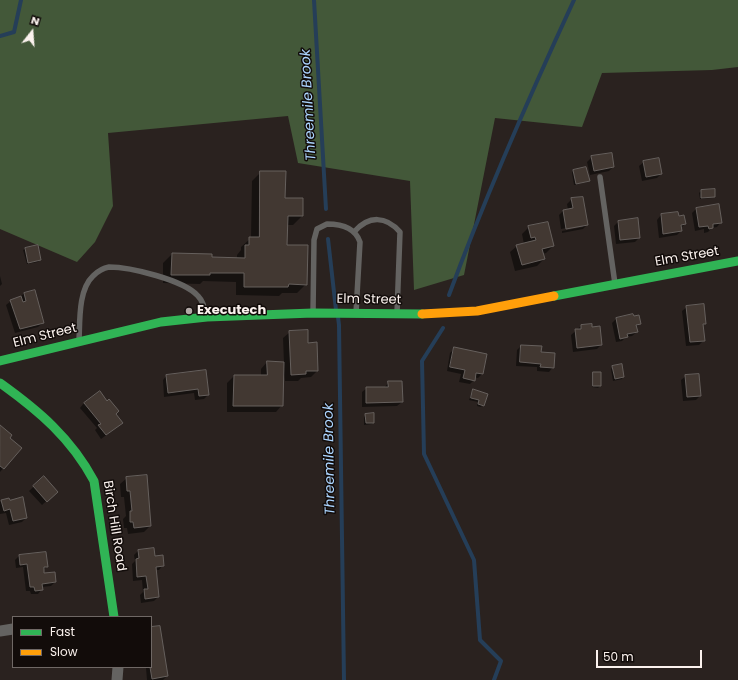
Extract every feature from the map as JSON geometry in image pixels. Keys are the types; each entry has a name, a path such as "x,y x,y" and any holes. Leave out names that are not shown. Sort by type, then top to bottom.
{"street":[{"name":"Elm Street","path":"0,361 161,322 207,317 313,313 437,314 477,311 738,261"},
{"name":"Birch Hill Road","path":"0,382 49,421 70,443 88,467 94,481 110,616"},
{"path":"0,631 12,629"},
{"path":"117,680 118,668"}],"lane":[{"path":"600,177 615,284"},
{"path":"354,232 360,224 379,219 395,226 400,232 397,314"},
{"path":"313,313 314,240 317,229 326,224 332,224 344,226 354,232 358,235 360,242 356,313"},
{"path":"79,341 80,315 85,288 92,277 99,271 108,267 144,272 174,282 191,290 201,300 207,317"}],"green space":[{"path":"0,0 738,0 738,67 712,70 602,73 582,127 495,118 464,275 414,290 410,181 298,163 288,116 108,133 113,206 95,242 77,262 0,229"}],"building":[{"path":"612,153 614,167 594,171 591,156"},
{"path":"659,158 662,174 646,177 643,161"},
{"path":"586,167 590,181 576,184 573,170"},
{"path":"260,171 286,171 285,198 303,198 303,216 288,216 287,245 308,245 307,285 289,284 288,287 244,287 244,273 171,275 172,253 212,254 212,257 245,258 245,245 249,245 249,237 259,237"},
{"path":"715,189 715,197 701,198 701,190"},
{"path":"583,197 588,225 566,229 563,210 573,208 571,198"},
{"path":"719,204 722,223 713,224 713,228 709,229 708,226 699,227 696,208"},
{"path":"678,212 679,216 684,215 686,224 681,225 682,231 663,234 661,214"},
{"path":"638,218 640,238 620,240 618,221"},
{"path":"548,222 554,246 542,249 545,259 522,265 516,245 536,240 535,237 531,238 528,226"},
{"path":"38,245 41,260 28,263 25,248"},
{"path":"35,290 44,323 20,329 10,300 21,296 23,302 26,301 24,293"},
{"path":"704,304 706,324 703,324 705,341 690,342 686,306"},
{"path":"633,314 634,316 639,315 641,324 636,325 638,332 627,334 628,337 620,339 616,318"},
{"path":"592,324 592,327 600,326 602,345 577,348 575,329 581,329 581,325"},
{"path":"308,330 308,343 317,342 318,371 306,371 306,374 291,375 289,331"},
{"path":"521,345 542,346 541,352 555,353 554,368 540,367 541,364 520,362"},
{"path":"454,347 487,354 483,374 476,373 475,381 463,378 465,370 450,367"},
{"path":"267,361 284,362 283,406 233,406 234,375 267,375"},
{"path":"622,364 624,377 615,379 612,366"},
{"path":"206,370 209,395 199,396 198,389 168,393 166,375"},
{"path":"593,372 601,372 601,386 593,386"},
{"path":"699,374 701,396 687,397 685,375"},
{"path":"388,381 402,381 403,402 366,403 366,387 388,387"},
{"path":"473,389 488,394 484,406 478,404 479,400 471,398"},
{"path":"100,391 107,401 109,399 119,411 116,414 123,423 106,435 98,425 101,424 84,403"},
{"path":"374,413 374,423 366,423 365,414"},
{"path":"0,425 12,435 10,438 22,448 4,469 0,466"},
{"path":"147,475 151,526 134,528 133,522 130,522 130,511 132,511 130,491 127,491 126,477"},
{"path":"44,476 58,492 47,502 33,486"},
{"path":"23,497 27,518 13,521 10,509 4,511 1,500 9,498 10,500"},
{"path":"154,548 155,556 163,555 164,566 156,567 159,597 145,599 144,589 148,589 146,576 137,577 136,559 139,558 138,550"},
{"path":"46,552 48,567 44,567 44,573 55,572 56,582 42,584 43,590 35,591 34,587 30,587 27,564 20,565 19,555"},
{"path":"160,626 168,676 152,679 150,668 152,668 152,627"}],"waterway":[{"path":"0,36 14,32 21,0"},
{"name":"Threemile Brook","path":"314,0 326,209"},
{"path":"449,295 508,146 574,0"},
{"name":"Threemile Brook","path":"328,239 336,310"},
{"name":"Threemile Brook","path":"338,317 344,680"},
{"path":"443,328 422,361 424,454 474,560 480,640 501,661 494,680"}],"traffic: fast":[{"path":"554,296 738,261"},
{"path":"0,361 161,322 207,317 313,313 422,314"},
{"path":"0,383 28,404 53,426 75,451 94,481 114,616"}],"traffic: slow":[{"path":"422,314 477,311 554,296"}],"place":[{"name":"Executech","path":"189,311"}]}
